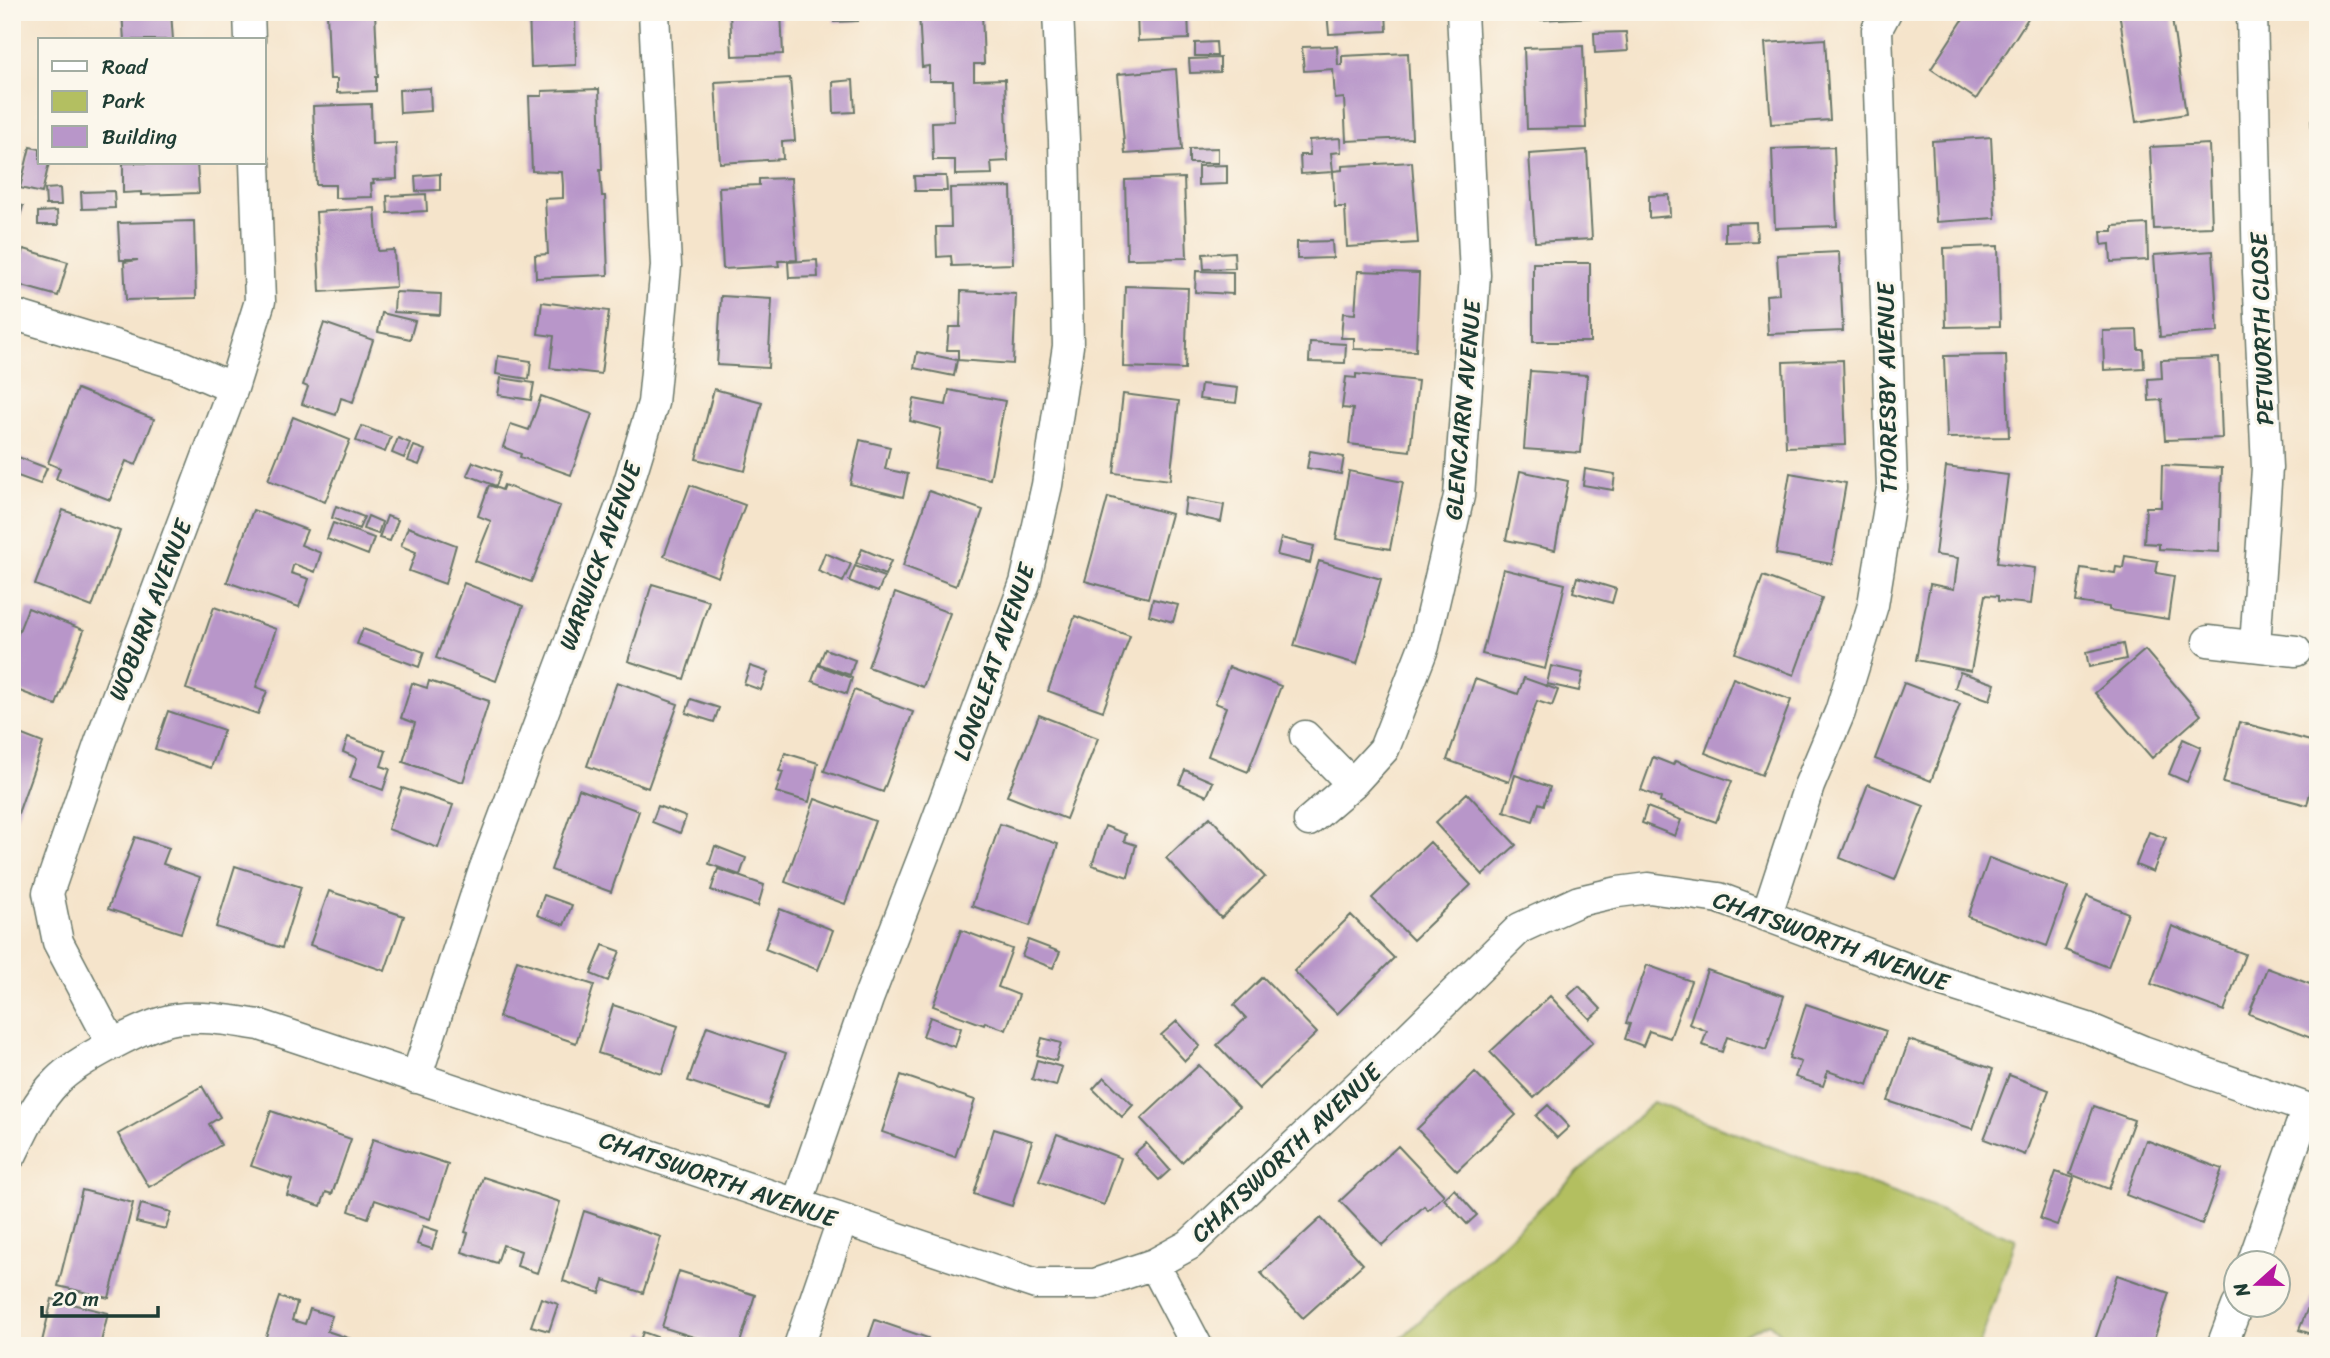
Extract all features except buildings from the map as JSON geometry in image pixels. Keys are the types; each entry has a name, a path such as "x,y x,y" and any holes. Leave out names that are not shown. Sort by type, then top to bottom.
{"street":[{"path":"249,12 250,38"},
{"name":"WARWICK AVENUE","path":"416,1078 484,870 625,495 653,403 666,265 654,12"},
{"name":"LONGLEAT AVENUE","path":"797,1204 868,999 937,821 1028,570 1046,485 1068,346 1064,141 1058,12"},
{"name":"GLENCAIRN AVENUE","path":"1309,821 1352,784 1384,749 1424,646 1459,496 1475,275 1462,12"},
{"name":"THORESBY AVENUE","path":"1767,914 1809,786 1840,712 1873,605 1892,488 1877,29 1886,12"},
{"name":"PETWORTH CLOSE","path":"2252,12 2258,272 2267,468 2255,646"},
{"name":"WOBURN AVENUE","path":"111,1044 58,942 48,893 100,742 233,388 260,301 255,164"},
{"path":"12,314 177,364 233,388"},
{"path":"2208,641 2296,651"},
{"path":"1305,736 1352,784"},
{"name":"CHATSWORTH AVENUE","path":"12,1154 30,1118 58,1080 111,1044 173,1019 212,1017 260,1025 1036,1284 1096,1284 1154,1264 1189,1245 1399,1047 1520,928 1579,901 1649,888 1719,898 1767,914 1943,982 2088,1028 2143,1051 2313,1110"},
{"path":"2258,1250 2313,1110"},
{"path":"799,1346 842,1221"},
{"path":"1154,1264 1197,1346"},
{"path":"2222,1346 2232,1320"}],"green space":[{"path":"1653,1102 2016,1239 1979,1346 1794,1346 1769,1323 1721,1346 1393,1346"}]}
